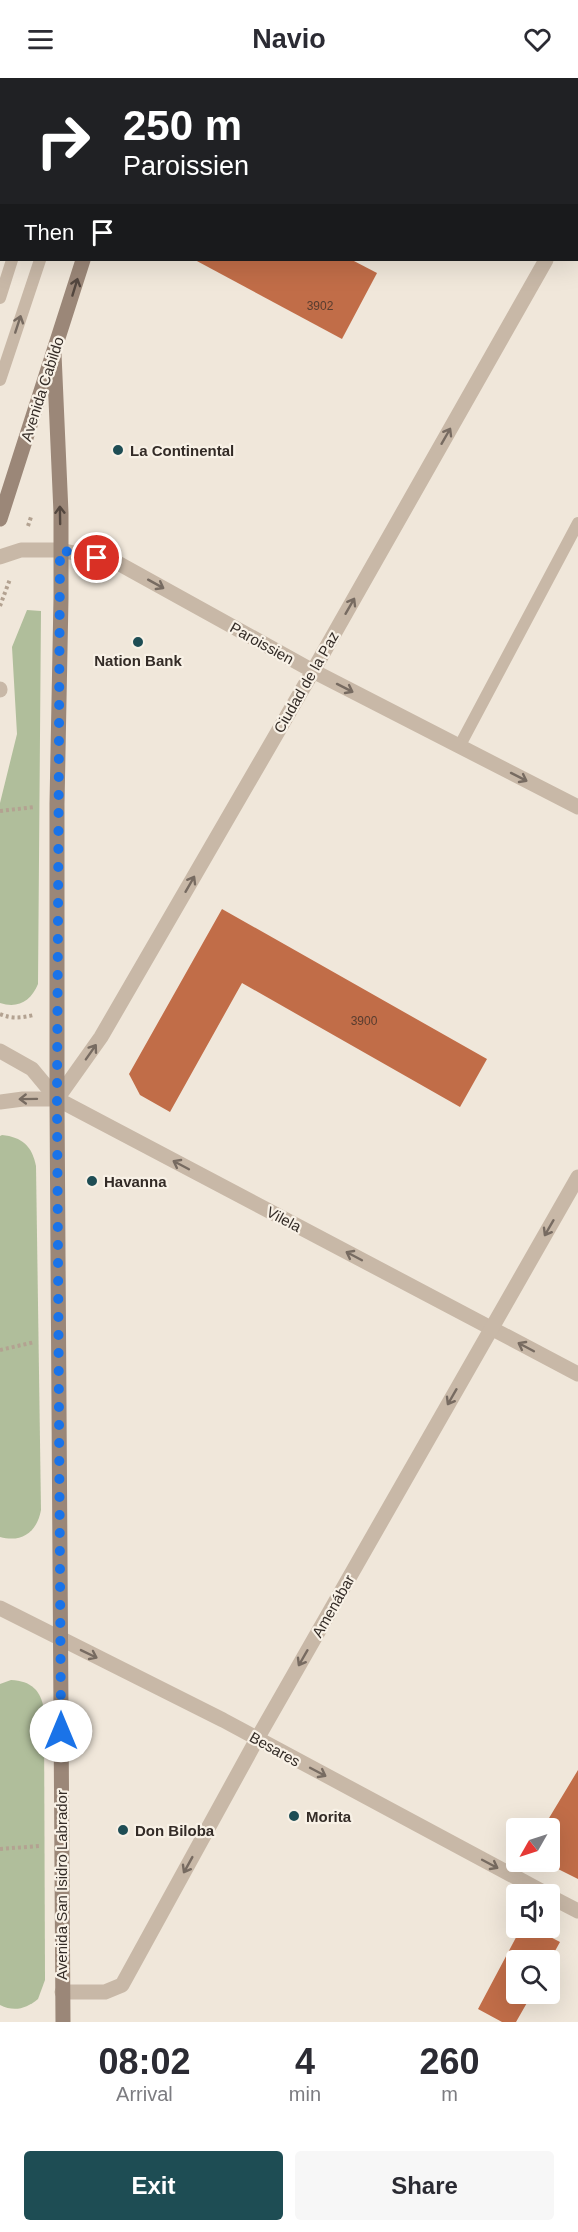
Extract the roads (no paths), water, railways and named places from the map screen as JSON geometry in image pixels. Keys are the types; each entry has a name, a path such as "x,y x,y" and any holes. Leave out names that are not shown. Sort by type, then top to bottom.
{"street":[{"name":"Avenida Cabildo","path":"2,513 83,261"},
{"name":"Ciudad de la Paz","path":"57,1099 101,1037 313,671 545,261"},
{"name":"Avenida San Isidro Labrador","path":"54,354 61,513 57,804 57,1099 63,2022"},
{"name":"Paroissien","path":"0,557 21,550 60,550 116,562 313,671 578,807"},
{"name":"Vilela","path":"0,1051 32,1069 57,1099 578,1374"},
{"path":"0,1102 57,1099"},
{"name":"Amenábar","path":"62,1992 105,1992 122,1985 257,1739 578,1177"},
{"name":"Besares","path":"0,1608 223,1720 527,1884"},
{"name":"Besares","path":"560,1901 578,1911"}],"lane":[{"path":"0,298 12,261"},
{"path":"0,380 40,261"},
{"path":"459,747 578,523"}],"place":[{"name":"La Continental","path":"118,450"},
{"name":"Nation Bank","path":"138,642"},
{"name":"Havanna","path":"92,1181"},
{"name":"Morita","path":"294,1816"},
{"name":"Don Biloba","path":"123,1830"}]}
